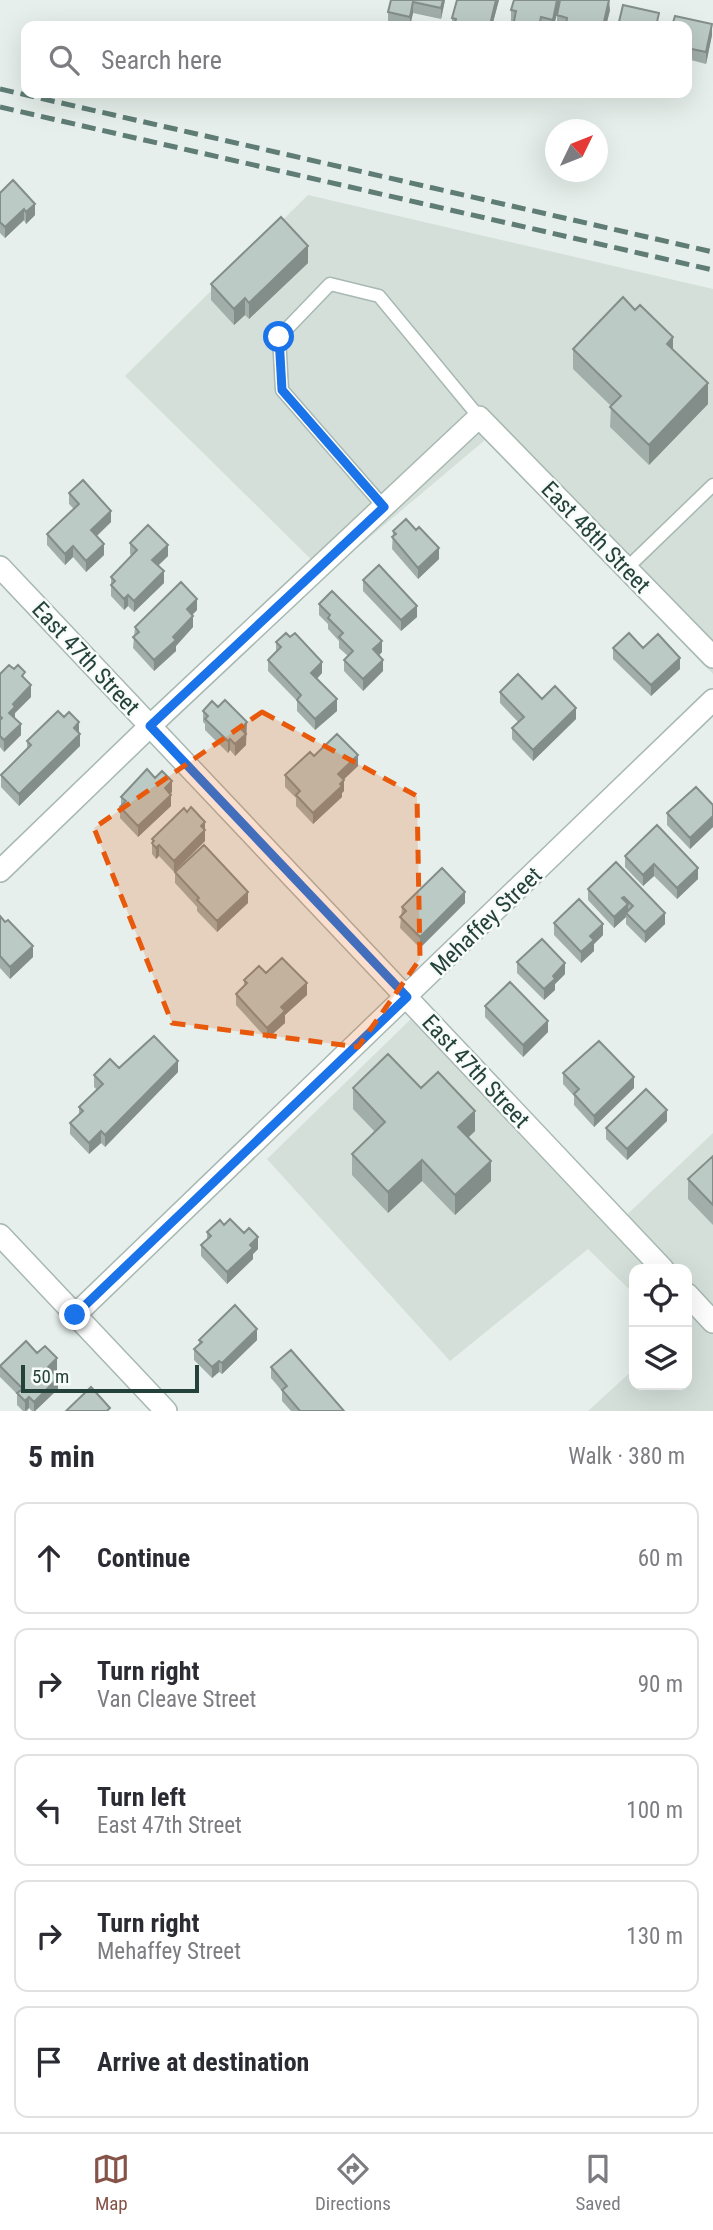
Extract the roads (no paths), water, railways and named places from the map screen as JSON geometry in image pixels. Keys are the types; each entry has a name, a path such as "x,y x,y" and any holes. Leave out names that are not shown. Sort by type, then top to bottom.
{"street":[{"path":"0,871 479,417"},
{"name":"East 48th Street","path":"479,417 713,657"},
{"name":"East 47th Street","path":"0,567 658,1264"},
{"name":"Mehaffey Street","path":"75,1315 713,699"},
{"path":"0,1236 166,1411"},
{"path":"692,1299 713,1322"}],"lane":[{"path":"384,507 282,390 279,337 330,284 379,296 479,417"},
{"path":"627,568 713,485"}],"railway":[{"path":"0,89 21,94"},
{"path":"39,98 713,252"},
{"path":"0,107 713,270"}]}
